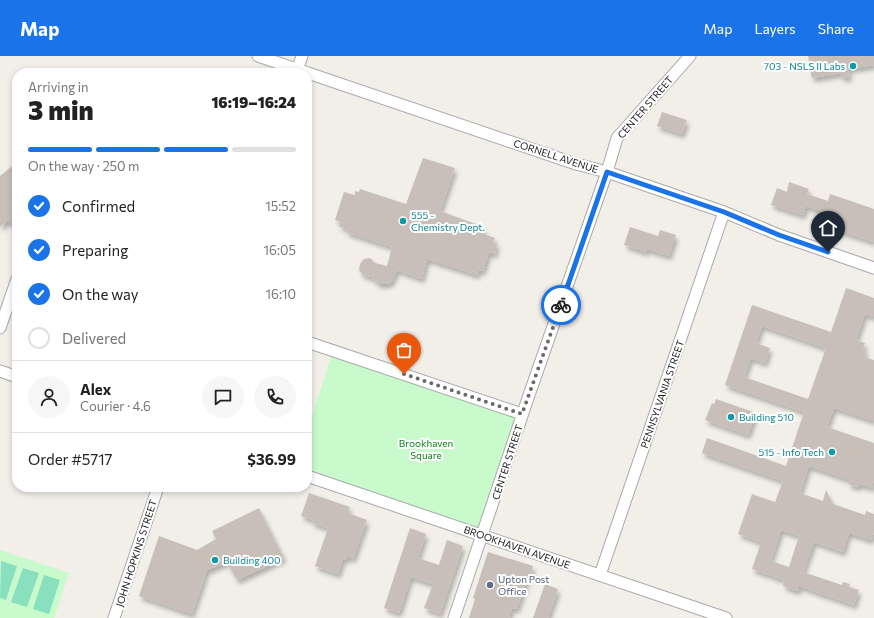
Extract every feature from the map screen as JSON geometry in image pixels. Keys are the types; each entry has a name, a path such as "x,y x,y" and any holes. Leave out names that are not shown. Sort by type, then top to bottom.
{"street":[{"name":"CORNELL AVENUE","path":"258,56 289,68"},
{"path":"298,68 302,56"},
{"name":"CENTER STREET","path":"454,618 522,414 607,172 617,138 690,56"},
{"name":"CORNELL AVENUE","path":"312,76 576,164 607,172 724,212 779,235 874,268"},
{"name":"PENNSYLVANIA STREET","path":"600,576 724,212"},
{"path":"0,328 12,295"},
{"path":"312,344 522,414"},
{"path":"0,371 12,375"},
{"name":"BROOKHAVEN AVENUE","path":"312,478 726,618"},
{"name":"JOHN HOPKINS STREET","path":"114,618 156,492"}],"green space":[{"name":"Brookhaven Square","path":"333,351 522,414 482,536 312,478 312,416"},
{"path":"0,550 69,573 54,618 0,618"},
{"path":"1,561 17,566 6,600 0,598"},
{"path":"23,568 39,573 27,607 11,602"},
{"path":"44,575 60,580 49,614 33,609"}],"building":[{"path":"808,56 874,56 874,65 848,69 850,77 842,78 841,73 812,78"},
{"path":"662,112 687,120 682,134 657,126"},
{"name":"555 - Chemistry Dept.","path":"423,158 455,168 440,211 484,227 482,233 495,238 493,242 497,244 495,254 489,252 483,271 478,270 477,275 427,259 422,279 397,270 390,283 379,284 371,277 363,275 359,270 360,264 364,259 370,258 375,263 387,266 392,247 346,232 347,228 339,227 341,222 335,220 344,192 355,195 355,191 359,192 360,189 406,204"},
{"path":"12,166 12,224 7,221 0,227 0,176"},
{"path":"789,182 809,189 807,194 828,201 830,194 874,209 874,242 819,224 823,212 806,206 803,215 771,205 777,188 787,192"},
{"path":"630,227 658,236 660,230 676,235 669,256 647,249 646,252 624,245"},
{"name":"515 - Info Tech","path":"846,288 874,298 874,317 865,314 856,340 865,343 863,349 866,350 864,357 874,360 874,421 834,408 827,427 874,443 873,488 859,484 858,487 848,484 850,480 809,466 800,493 823,501 826,490 833,504 865,515 866,511 874,514 874,532 871,540 849,533 843,552 814,542 803,572 842,585 843,582 850,584 849,587 859,590 854,605 799,586 798,591 783,586 784,580 752,569 761,542 738,534 752,494 775,502 783,481 702,453 707,438 786,466 804,412 725,385 752,305 831,332","holes":["762,326 826,348 808,399 744,377 751,358 765,363 770,348 756,343","781,530 799,536 789,567 771,561"]},
{"name":"Building 510","path":"716,399 756,413 748,435 705,420 712,403 714,404"},
{"path":"309,493 350,507 348,513 367,520 353,559 347,556 346,560 343,559 338,574 315,566 328,528 312,523 313,520 301,516"},
{"name":"Building 400","path":"259,508 284,558 237,580 227,562 207,570 192,614 139,596 159,536 197,550 216,539 212,531"},
{"path":"410,528 426,534 418,558 439,565 447,540 463,546 440,614 424,608 433,584 411,577 399,613 384,608"},
{"name":"Upton Post Office","path":"488,552 533,566 517,609 512,608 509,618 469,618 475,599 473,598"},
{"path":"545,584 558,589 548,618 533,618"}],"way so far":[{"path":"404,374 522,414 561,305"}],"place":[{"name":"703 - NSLS II Labs","path":"853,66"},
{"name":"555 - Chemistry Dept.","path":"403,221"},
{"name":"Building 510","path":"731,417"},
{"name":"515 - Info Tech","path":"832,452"},
{"name":"Building 400","path":"215,560"},
{"name":"Upton Post Office","path":"490,585"}],"route":[{"path":"561,305 607,172 724,212 779,235 828,252"}]}
